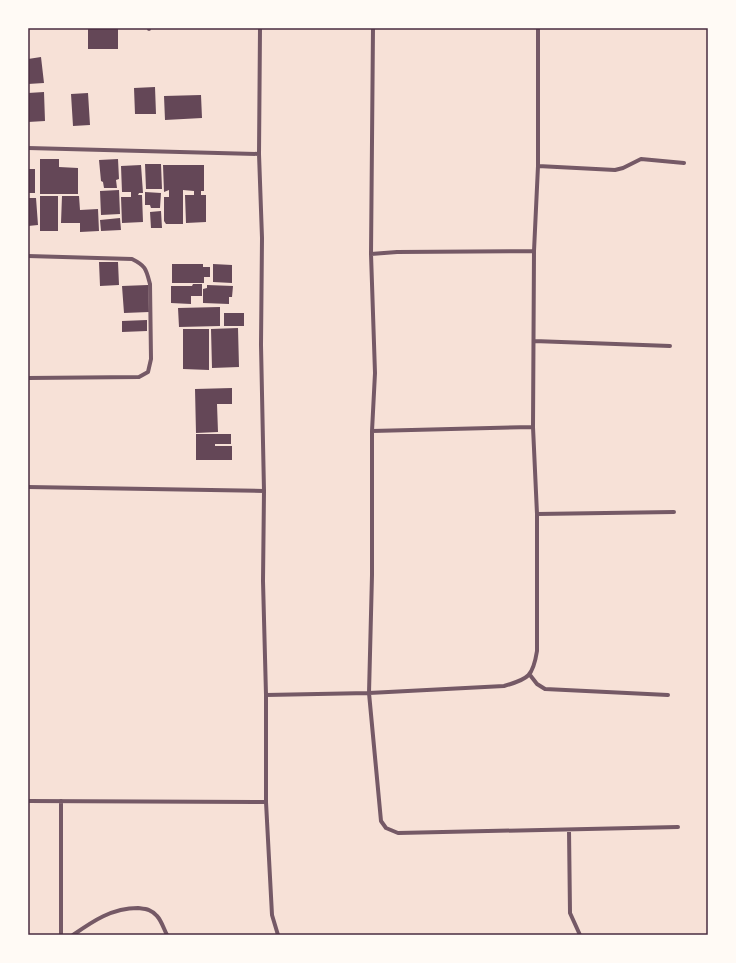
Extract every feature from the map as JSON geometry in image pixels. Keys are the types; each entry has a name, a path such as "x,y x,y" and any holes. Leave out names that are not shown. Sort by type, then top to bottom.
{"street":[{"path":"260,28 259,154 262,238 264,491 263,581 266,695 266,802 272,915 278,935"},
{"path":"373,28 371,254 375,373 372,431 372,575 369,693 379,814 381,821 386,828 398,833 678,827"},
{"path":"266,695 369,693 504,686 521,681 530,675 535,665 537,651 537,514 533,427 534,250 538,166 538,28"},
{"path":"28,148 259,154"},
{"path":"538,166 615,170 623,168 641,159 684,162"},
{"path":"371,254 396,252 534,250"},
{"path":"28,256 132,259 143,264 150,284 151,360 148,372 139,377 28,378"},
{"path":"534,341 670,346"},
{"path":"372,431 533,427"},
{"path":"28,487 264,491"},
{"path":"537,514 674,512"},
{"path":"530,675 537,684 545,689 668,695"},
{"path":"28,801 266,802"},
{"path":"61,801 61,935"},
{"path":"569,830 570,912 580,935"},
{"path":"73,935 108,913 121,909 132,908 148,908 158,916 167,935"}],"building":[{"path":"88,28 118,28 118,49 88,49"},
{"path":"41,57 44,83 28,84 28,59"},
{"path":"155,87 156,114 135,114 134,88"},
{"path":"44,92 45,121 28,122 28,93"},
{"path":"88,93 90,125 73,126 71,94"},
{"path":"201,95 202,118 165,120 164,96"},
{"path":"40,159 59,159 59,167 78,168 78,194 40,194"},
{"path":"118,159 119,179 116,180 117,188 104,188 103,182 101,181 99,160"},
{"path":"145,164 161,164 162,189 146,189"},
{"path":"141,165 143,193 139,193 138,195 142,195 143,222 122,223 121,197 131,197 131,192 122,192 121,166"},
{"path":"163,165 204,165 204,191 201,191 201,195 206,195 206,222 186,223 185,195 194,195 194,191 183,190 183,224 166,224 164,221 164,197 169,197 169,190 164,192"},
{"path":"28,169 35,169 35,193 28,193"},
{"path":"119,190 120,214 101,215 100,191"},
{"path":"145,192 161,193 160,208 151,208 150,205 145,205"},
{"path":"40,196 58,196 58,231 40,231"},
{"path":"62,196 79,196 80,210 98,209 99,231 80,232 80,223 61,223"},
{"path":"28,198 36,198 38,225 28,226"},
{"path":"161,211 162,228 151,228 150,212"},
{"path":"120,218 121,230 101,231 100,220"},
{"path":"99,262 118,262 119,285 100,286"},
{"path":"172,264 203,264 203,267 210,267 210,277 204,277 204,283 172,283"},
{"path":"213,264 232,265 232,283 213,282"},
{"path":"193,284 202,284 202,296 191,296 191,304 171,303 171,286 192,286"},
{"path":"148,285 149,312 124,313 122,286"},
{"path":"207,285 233,286 232,297 229,297 229,304 203,303 203,289 207,288"},
{"path":"220,307 220,326 179,327 178,308"},
{"path":"224,313 244,313 244,326 224,326"},
{"path":"147,320 147,331 122,332 122,321"},
{"path":"238,328 239,367 212,368 211,329"},
{"path":"183,329 209,329 209,370 183,369"},
{"path":"232,388 232,404 217,404 218,432 196,433 195,389"},
{"path":"196,434 231,434 231,444 215,444 215,446 232,446 232,460 196,460"}]}
